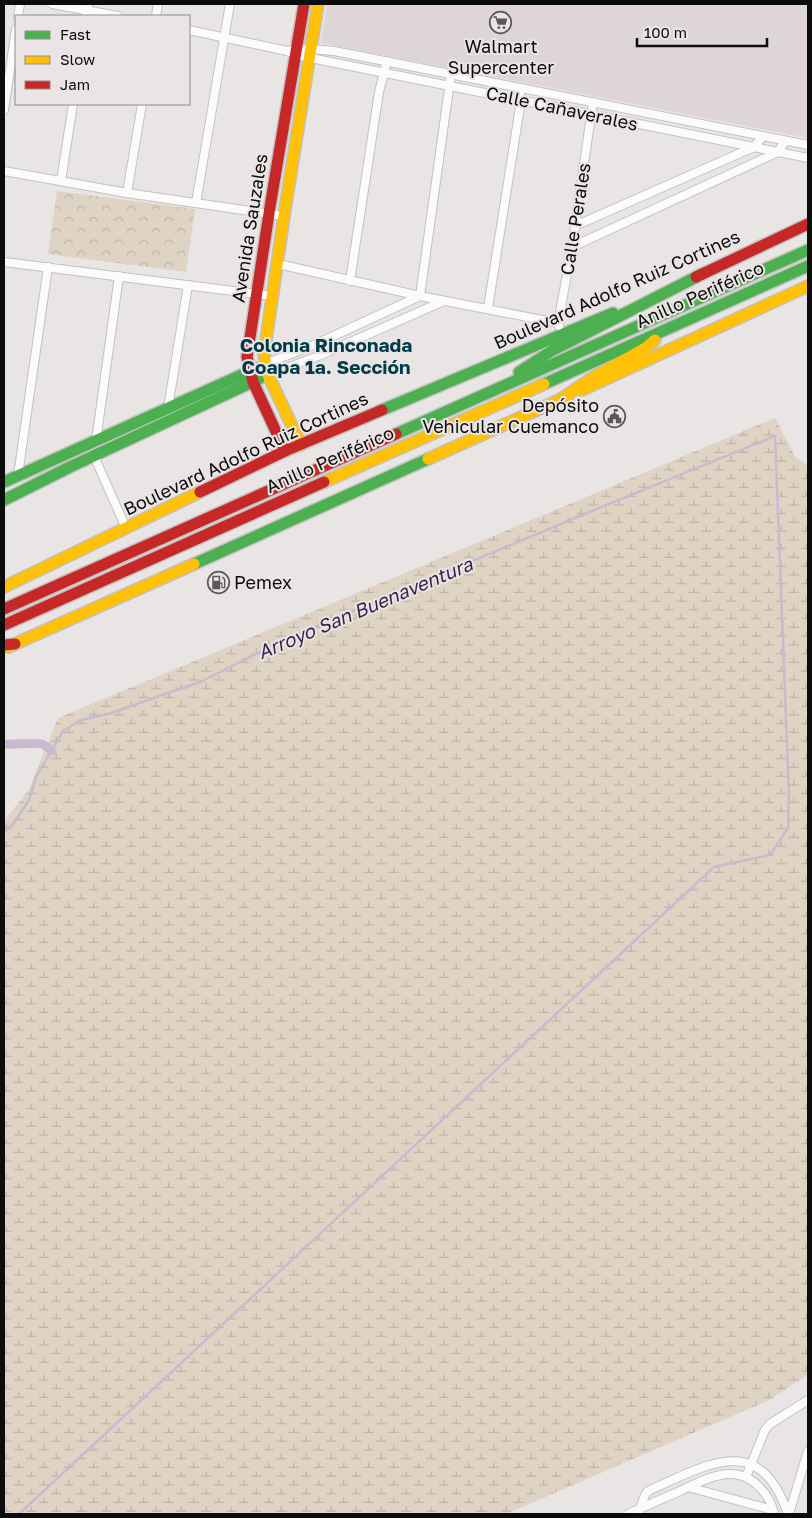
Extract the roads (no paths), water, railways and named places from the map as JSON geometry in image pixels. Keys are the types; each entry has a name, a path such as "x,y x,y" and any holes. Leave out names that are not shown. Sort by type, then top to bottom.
{"main road":[{"name":"Avenida Sauzales","path":"285,451 252,376 248,357 293,52 304,4"},
{"name":"Avenida Sauzales","path":"301,445 267,369 264,354 318,4"},
{"name":"Boulevard Adolfo Ruiz Cortines","path":"4,587 285,451 563,335 704,273 808,224"},
{"name":"Anillo Periférico","path":"4,609 808,250"},
{"name":"Anillo Periférico","path":"4,626 808,266"},
{"path":"480,397 554,350 704,273"},
{"path":"8,646 561,399 808,286"},
{"path":"561,399 576,387 648,347 655,341 660,332"},
{"path":"251,336 266,338"},
{"path":"4,500 267,369"},
{"path":"4,482 168,408 210,396"},
{"path":"66,454 72,466"}],"street":[{"path":"52,4 113,15"},
{"path":"196,203 230,4"},
{"name":"Calle Cañaverales","path":"190,30 293,52 334,51 808,146"},
{"path":"4,110 15,35"},
{"name":"Calle Cañaverales","path":"310,53 383,74 808,158"},
{"path":"350,281 379,92 386,61"},
{"path":"420,296 451,74"},
{"path":"488,308 520,100 520,88"},
{"name":"Calle Perales","path":"558,323 572,247 593,102"},
{"path":"61,181 73,105"},
{"path":"127,194 142,105"},
{"path":"575,226 754,147 763,136"},
{"path":"572,247 778,152 784,141"},
{"path":"4,171 127,194 284,216"},
{"path":"4,262 273,296"},
{"path":"278,264 420,296 558,323 563,335"},
{"path":"18,475 48,268"},
{"path":"96,441 119,276"},
{"path":"168,408 188,285"},
{"path":"267,369 420,296"},
{"path":"267,369 321,354 444,301"},
{"path":"316,344 321,354"},
{"path":"94,456 126,528"},
{"path":"746,1477 765,1430 770,1424 808,1400"},
{"path":"789,1514 808,1451"},
{"path":"639,1511 648,1491 706,1465 732,1461 751,1464 770,1478 784,1501 789,1514"},
{"path":"628,1514 639,1511 706,1479 723,1474 738,1474 753,1481 767,1495 773,1512"},
{"path":"688,1487 773,1512"}],"waterway":[{"name":"Arroyo San Buenaventura","path":"4,832 13,824 29,800 36,777 63,731 81,720 108,714 200,682 286,639 775,436 789,795 788,828 770,855 714,867 19,1514"},
{"path":"4,744 38,743 52,751"}],"place":[{"name":"Walmart Supercenter","path":"501,22"},
{"name":"Depósito Vehicular Cuemanco","path":"615,416"},
{"name":"Pemex","path":"218,583"}],"district":[{"name":"Colonia Rinconada Coapa 1a. Sección","path":"326,356"}]}
